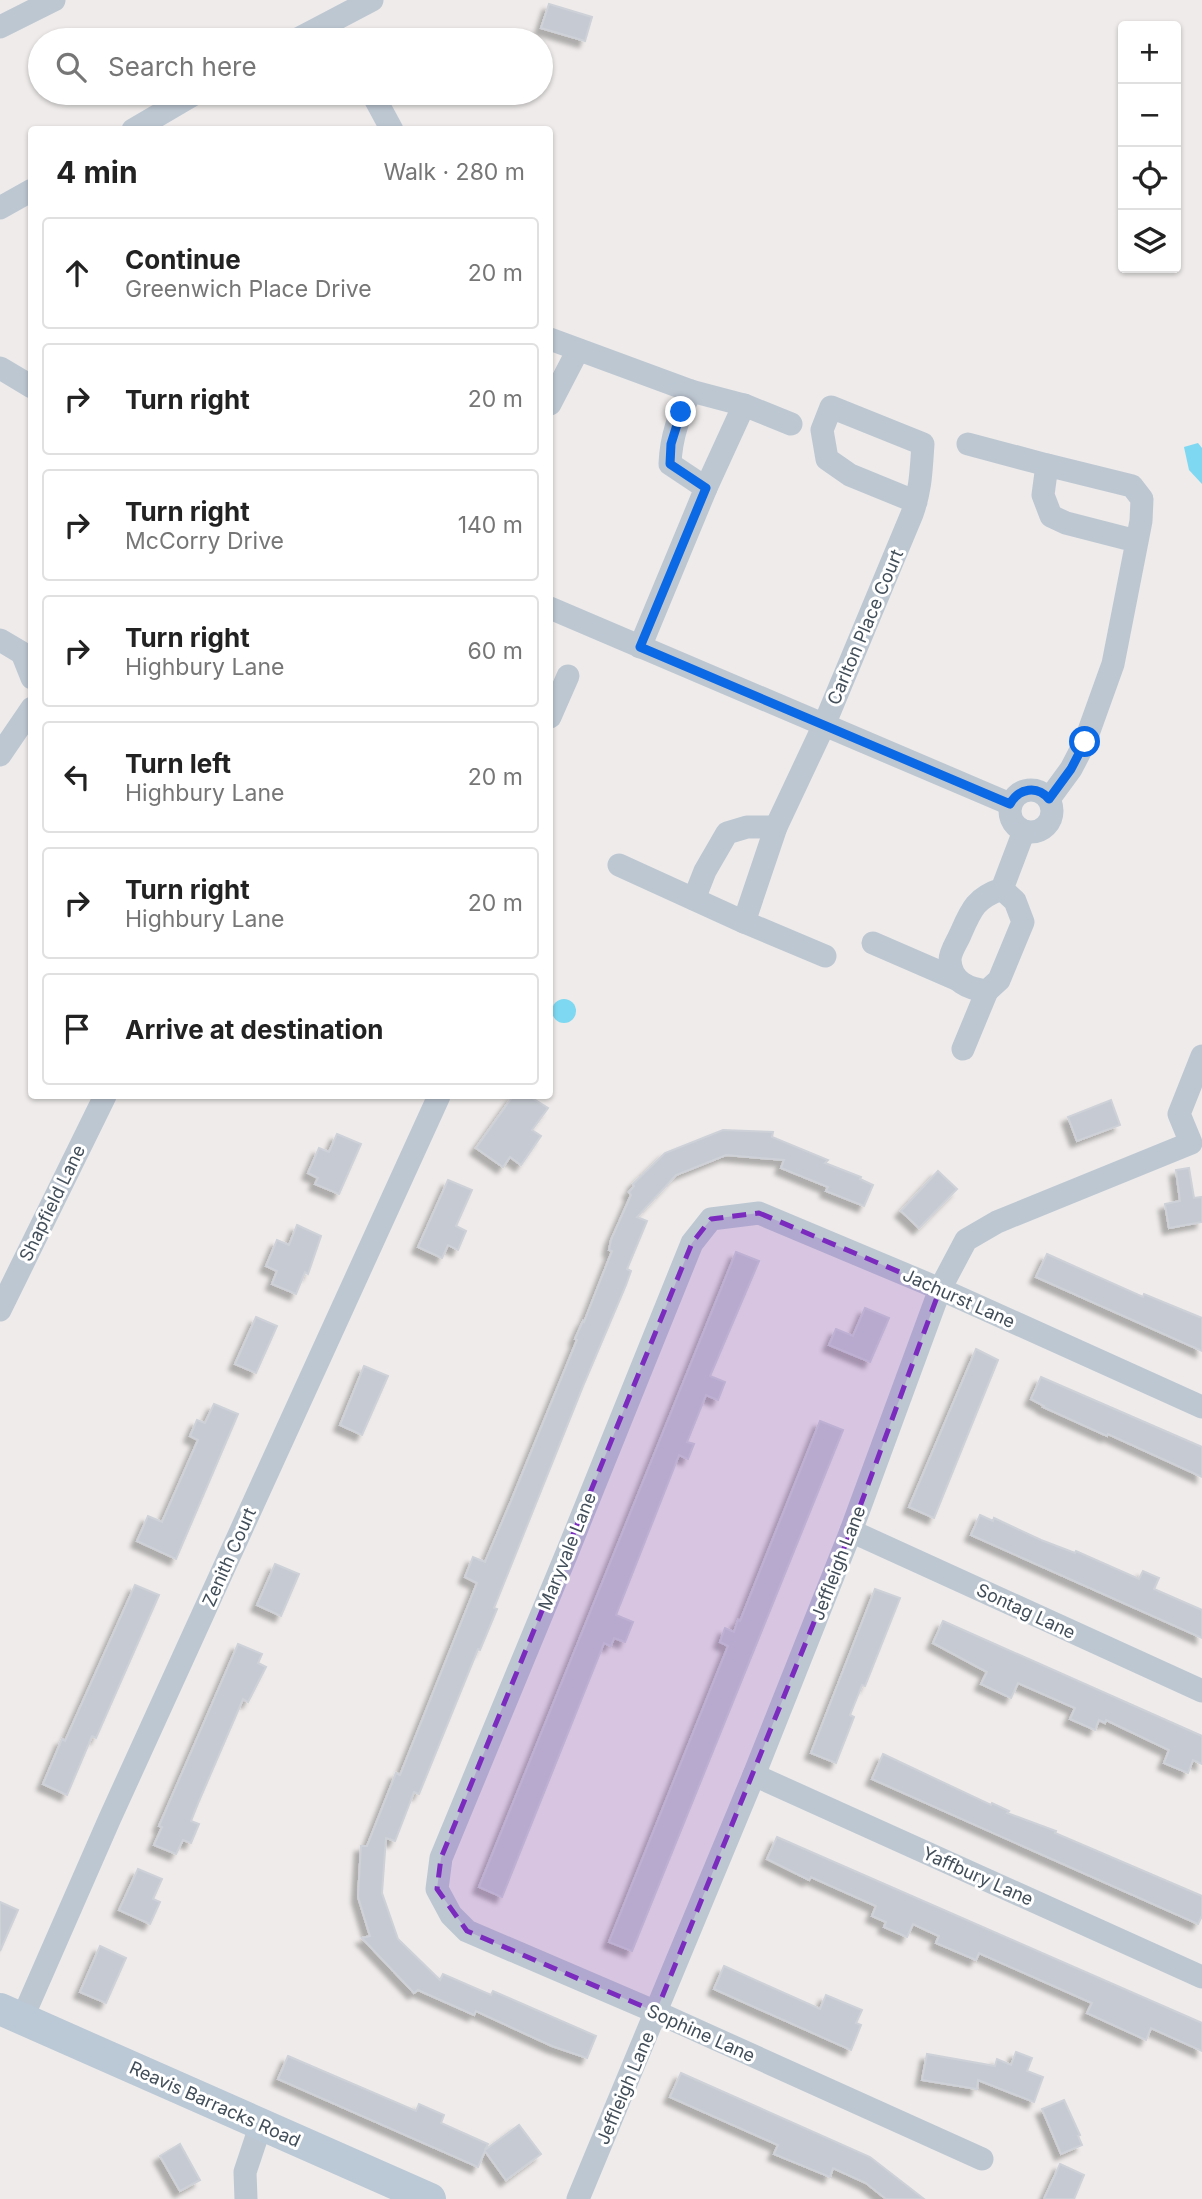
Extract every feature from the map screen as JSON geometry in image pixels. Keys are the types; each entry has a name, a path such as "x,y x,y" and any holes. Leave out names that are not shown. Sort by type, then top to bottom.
{"main road":[{"name":"Reavis Barracks Road","path":"6,2013 430,2199"}],"street":[{"path":"0,27 54,0"},
{"path":"341,28 372,0"},
{"path":"140,126 176,105"},
{"path":"379,105 391,126"},
{"path":"0,208 28,192"},
{"path":"553,340 691,391 744,405 791,424"},
{"path":"553,398 578,350"},
{"path":"0,368 28,385"},
{"path":"691,391 671,444 670,464 706,488"},
{"path":"640,647 706,488 744,405"},
{"name":"Carlton Place Court","path":"744,922 776,827 824,725 916,502 920,492 923,444 831,407 822,430 827,459 850,475 916,502"},
{"path":"968,444 1132,486 1142,499 1141,521 1113,664 1085,742 1071,769 1049,799"},
{"path":"1047,465 1043,495 1051,516 1066,523 1136,541"},
{"path":"553,609 1010,804"},
{"path":"0,640 22,653 28,668"},
{"path":"553,710 568,676"},
{"path":"0,755 28,714"},
{"path":"1025,790 1040,791 1049,799 1052,808 1049,822 1038,831 1024,831 1013,823 1010,804 1018,793 1025,790"},
{"path":"694,899 705,871 726,832 747,827 776,827"},
{"path":"1002,889 1024,831"},
{"path":"619,865 825,956"},
{"path":"956,979 950,959 972,907 986,894 1002,889"},
{"path":"963,1049 987,991 999,980 1023,922 1015,901 1002,889"},
{"path":"873,943 956,979 970,989 987,991"},
{"name":"Jeffleigh Lane","path":"578,2199 754,1775 851,1531 940,1289 966,1240 997,1222 1197,1145 1179,1114 1202,1056"},
{"name":"Shapfield Lane","path":"0,1310 104,1099"},
{"name":"Zenith Court","path":"6,2013 110,1818 438,1099"},
{"name":"Jachurst Lane","path":"711,1219 759,1213 940,1289 1202,1407"},
{"name":"Maryvale Lane","path":"437,1889 441,1858 691,1243 711,1219"},
{"name":"Sontag Lane","path":"851,1531 1202,1692"},
{"name":"Yaffbury Lane","path":"754,1775 1202,1977"},
{"name":"Sophine Lane","path":"437,1889 451,1915 467,1931 656,2012 982,2159"},
{"path":"246,2199 245,2172 261,2124"}],"highlighted area":[{"path":"759,1213 940,1289 851,1531 656,2012 467,1931 437,1889 441,1858 692,1243 711,1219"}],"water":[{"path":"1198,443 1202,448 1202,484 1189,470 1184,447"},
{"path":"560,1000 568,1000 575,1007 575,1015 568,1022 560,1022 553,1015 553,1007"}],"building":[{"path":"549,4 592,17 585,41 553,32 553,28 541,28"},
{"path":"511,1099 534,1099 548,1108 532,1130 541,1136 521,1165 510,1157 503,1167 476,1148"},
{"path":"1111,1100 1120,1125 1077,1141 1068,1117"},
{"path":"723,1130 773,1132 772,1137 861,1177 860,1179 873,1185 864,1206 826,1191 828,1187 781,1168 784,1160 726,1155 676,1175 637,1217 647,1221 627,1269 631,1271 626,1285 494,1608 497,1609 419,1794 414,1792 395,1841 386,1838 382,1893 398,1939 440,1980 443,1974 491,1995 493,1991 596,2036 587,2058 552,2046 476,2011 474,2015 418,1990 414,1993 362,1938 370,1936 358,1897 361,1846 367,1846 396,1773 400,1775 477,1583 465,1577 473,1557 485,1562 612,1251 609,1250 611,1240 631,1195 629,1192 633,1184 665,1153"},
{"path":"337,1134 361,1144 339,1194 315,1184 318,1178 308,1173 319,1148 329,1152"},
{"path":"1189,1168 1194,1198 1202,1197 1202,1222 1169,1228 1165,1204 1180,1201 1176,1170"},
{"path":"938,1171 957,1189 919,1228 901,1211"},
{"path":"448,1180 472,1190 456,1226 466,1231 458,1250 448,1245 442,1258 418,1247"},
{"path":"297,1225 321,1236 308,1274 305,1272 296,1294 272,1284 277,1271 266,1266 277,1240 289,1245"},
{"path":"736,1252 759,1261 710,1376 725,1382 718,1400 706,1395 687,1442 694,1444 688,1459 679,1455 616,1615 633,1622 625,1642 614,1638 611,1646 604,1643 502,1897 479,1887"},
{"path":"1047,1254 1143,1297 1144,1294 1202,1318 1202,1351 1036,1277"},
{"path":"865,1308 889,1318 870,1362 829,1345 836,1329 853,1336"},
{"path":"256,1317 277,1326 256,1373 235,1364"},
{"path":"976,1349 998,1360 934,1518 909,1507"},
{"path":"364,1366 388,1376 362,1435 340,1425"},
{"path":"1041,1377 1202,1447 1202,1477 1043,1407 1031,1399"},
{"path":"214,1404 238,1414 176,1559 137,1541 148,1516 162,1522 198,1440 190,1436 197,1420 205,1423"},
{"path":"820,1421 843,1430 632,1951 609,1942 728,1646 720,1642 725,1628 734,1632 738,1620 740,1621"},
{"path":"980,1515 993,1521 994,1518 1075,1553 1076,1551 1139,1579 1143,1571 1159,1578 1154,1589 1202,1610 1202,1638 971,1535"},
{"path":"275,1564 299,1574 281,1616 257,1605"},
{"path":"135,1585 159,1595 96,1738 92,1736 67,1795 43,1784"},
{"path":"875,1589 900,1598 865,1686 862,1685 850,1715 854,1717 836,1763 811,1753"},
{"path":"943,1621 1202,1736 1202,1764 1193,1760 1188,1773 1164,1763 1169,1750 1106,1720 1105,1723 1099,1720 1095,1730 1070,1719 1075,1708 1018,1683 1011,1698 981,1684 987,1672 933,1643"},
{"path":"238,1644 262,1654 258,1663 266,1667 248,1702 243,1699 199,1801 191,1821 199,1824 191,1843 183,1840 176,1854 154,1845 162,1827 159,1826"},
{"path":"883,1754 1009,1811 1007,1813 1056,1831 1055,1833 1202,1896 1202,1916 1198,1924 872,1779"},
{"path":"777,1837 1202,2023 1202,2051 1151,2028 1146,2040 1087,2013 1092,2003 979,1953 976,1960 936,1943 939,1936 913,1924 907,1937 884,1927 886,1922 872,1916 876,1906 811,1877 809,1880 767,1859"},
{"path":"138,1869 162,1879 153,1899 160,1902 150,1924 119,1910"},
{"path":"0,1902 18,1910 0,1951"},
{"path":"100,1946 126,1958 106,2003 80,1992"},
{"path":"724,1966 820,2009 826,1995 862,2010 856,2023 861,2025 851,2050 714,1989"},
{"path":"1016,2052 1032,2058 1027,2071 1043,2077 1034,2102 978,2080 977,2089 922,2080 927,2054 995,2066 997,2059 1011,2065"},
{"path":"288,2056 416,2111 419,2104 444,2115 441,2123 488,2144 485,2150 519,2125 541,2154 506,2180 485,2151 478,2167 278,2079"},
{"path":"681,2073 870,2157 924,2199 886,2199 866,2183 833,2168 830,2177 774,2154 778,2145 670,2097"},
{"path":"1064,2100 1082,2145 1061,2154 1042,2109"},
{"path":"180,2144 200,2180 180,2191 160,2156"},
{"path":"1060,2164 1084,2175 1074,2199 1044,2199"}],"route":[{"path":"681,412 671,444 670,464 706,488 640,647 1010,804 1018,793 1032,789 1040,791 1049,799 1071,769 1085,742"}]}
